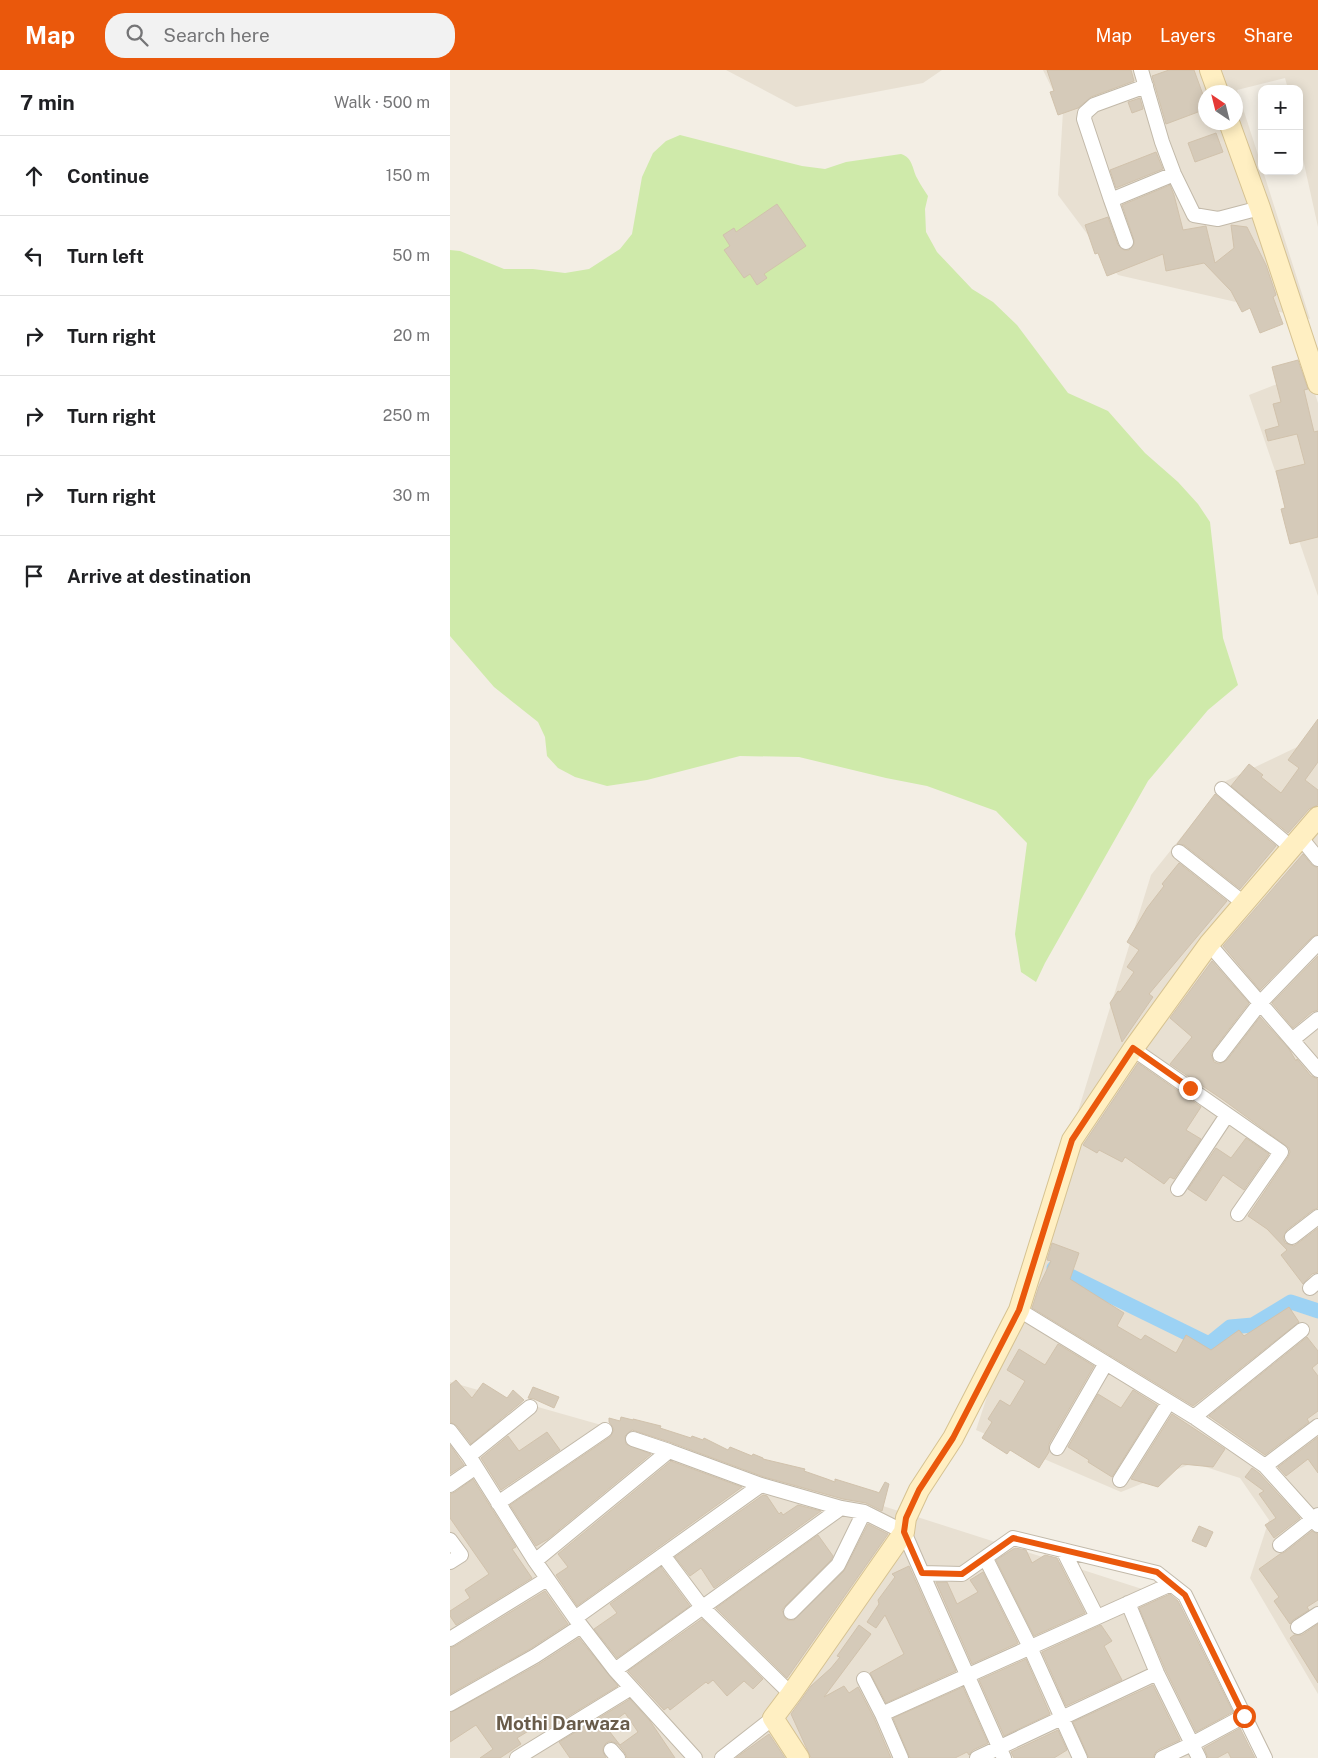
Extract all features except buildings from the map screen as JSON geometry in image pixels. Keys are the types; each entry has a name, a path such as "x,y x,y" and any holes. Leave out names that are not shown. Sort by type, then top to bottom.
{"street":[{"path":"1210,70 1215,85"},
{"path":"1126,242 1084,118 1085,113 1094,105 1145,75 1162,142 1174,174 1194,215 1218,218 1260,208"},
{"path":"1232,130 1260,208 1318,384"},
{"path":"1111,200 1174,174"},
{"path":"1222,789 1318,859"},
{"path":"722,1758 739,1753 773,1718 904,1532 906,1518 919,1490 953,1438 1019,1310 1072,1140 1133,1048 1210,944 1318,817"},
{"path":"1179,852 1245,904"},
{"path":"1220,1055 1260,1003 1318,943"},
{"path":"1210,944 1318,1070"},
{"path":"1292,1040 1318,1019"},
{"path":"1133,1048 1281,1152 1238,1214"},
{"path":"1178,1189 1227,1115"},
{"path":"1292,1237 1318,1217"},
{"path":"1019,1310 1194,1417 1265,1466 1316,1519 1280,1545"},
{"path":"1194,1417 1302,1330"},
{"path":"1058,1448 1106,1363"},
{"path":"1120,1480 1169,1402"},
{"path":"450,1485 530,1407"},
{"path":"1265,1466 1318,1426"},
{"path":"498,1503 605,1430"},
{"path":"450,1431 473,1462 534,1562 578,1622 614,1670 695,1758"},
{"path":"633,1439 761,1485 841,1508 864,1512 904,1532 1002,1753"},
{"path":"534,1562 669,1451"},
{"path":"450,1704 535,1656 662,1555 761,1485"},
{"path":"614,1670 841,1508"},
{"path":"791,1612 838,1565 864,1512"},
{"path":"922,1573 962,1574 986,1559 1013,1538 1157,1572 1185,1595 1265,1758"},
{"path":"450,1540 461,1555 450,1562"},
{"path":"1063,1550 1097,1617"},
{"path":"662,1555 702,1607 791,1694"},
{"path":"986,1559 1030,1647 1080,1758"},
{"path":"450,1639 547,1579"},
{"path":"882,1714 1171,1584"},
{"path":"1128,1603 1157,1673 1199,1758"},
{"path":"1298,1627 1318,1614"},
{"path":"977,1758 1002,1753 1063,1718 1157,1673"},
{"path":"864,1679 901,1758"},
{"path":"517,1758 631,1688"},
{"path":"1162,1758 1244,1716"},
{"path":"773,1718 799,1758"}],"shaded area":[{"path":"726,70 942,70 923,83 796,107"},
{"path":"1043,70 1318,70 1318,227 1303,159 1303,85 1287,85 1285,78 1243,88 1243,85 1198,85 1198,130 1243,130 1243,108 1258,155 1258,175 1264,175 1310,319 1118,275 1058,195 1063,111"},
{"path":"1308,372 1318,403 1318,596 1249,395"},
{"path":"1318,737 1318,1694 1250,1578 1269,1520 1240,1478 1193,1463 1121,1492 976,1430 1038,1241 1151,875 1226,781"},
{"path":"450,1382 858,1498 1167,1597 1243,1758 450,1758"}],"green space":[{"path":"680,135 802,166 825,169 846,162 901,154 908,158 928,196 925,209 926,232 937,252 972,289 993,302 1017,325 1068,393 1108,411 1145,453 1178,482 1198,504 1210,522 1223,638 1238,685 1208,710 1148,781 1036,982 1021,972 1015,934 1027,843 996,811 927,786 799,757 740,756 647,780 607,786 575,777 558,768 547,756 545,737 538,722 494,687 450,636 450,250 460,251 504,269 533,269 565,273 589,269 620,249 632,234 642,177 653,153 666,141"}],"waterway":[{"path":"1054,1268 1209,1344 1230,1327 1253,1325 1291,1302 1318,1311"}],"district":[{"name":"Mothi Darwaza","path":"563,1723"}],"route":[{"path":"1190,1088 1133,1048 1072,1140 1019,1310 953,1438 919,1490 906,1518 904,1532 922,1573 962,1574 986,1559 1013,1538 1157,1572 1185,1595 1244,1716"}]}
